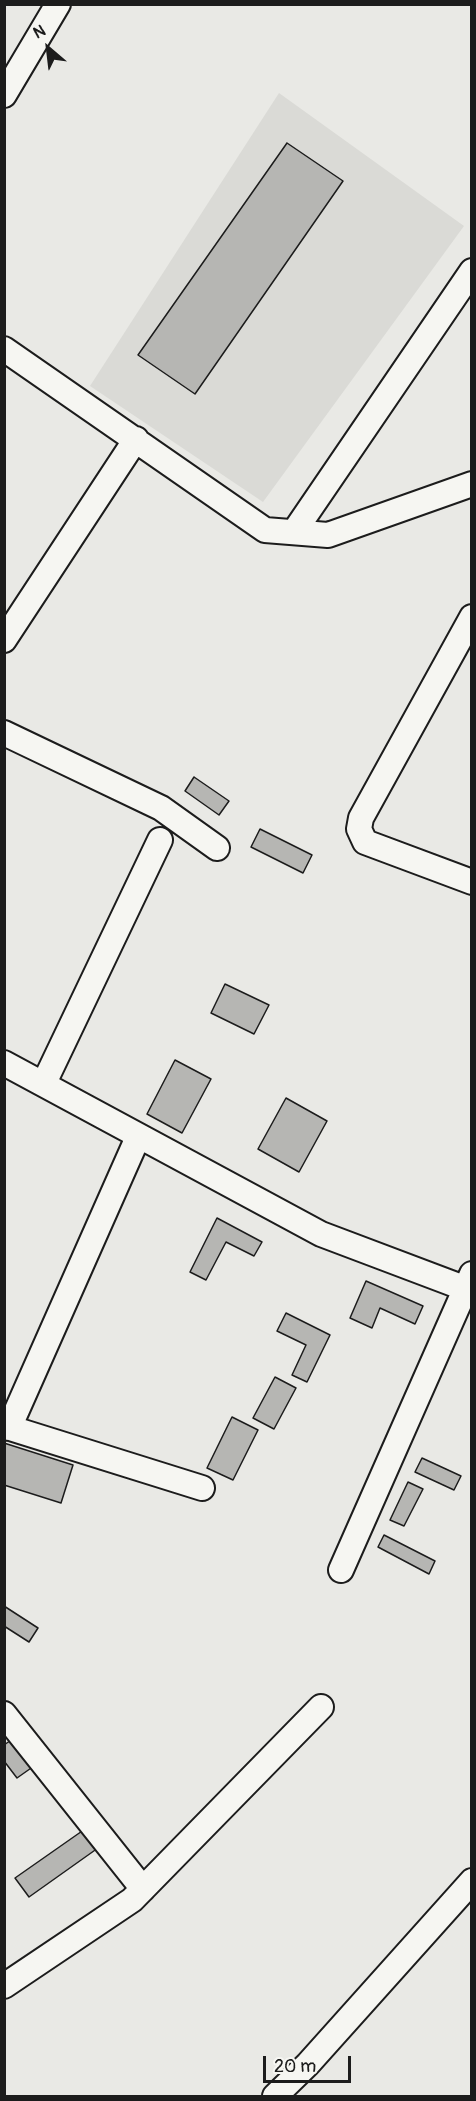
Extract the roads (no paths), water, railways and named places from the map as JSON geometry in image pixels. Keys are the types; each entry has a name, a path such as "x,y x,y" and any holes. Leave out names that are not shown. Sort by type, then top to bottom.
{"street":[{"path":"4,95 58,4"},
{"path":"294,532 471,271"},
{"path":"4,349 265,530 328,535 471,484"},
{"path":"4,640 136,440"},
{"path":"471,617 361,818 359,829 365,842 471,882"},
{"path":"4,733 161,808 218,848"},
{"path":"44,1083 160,840"},
{"path":"4,1063 321,1234 470,1284 341,1570"},
{"path":"138,1137 7,1427 202,1488"},
{"path":"4,1986 132,1900 321,1707"},
{"path":"4,1714 143,1888"},
{"path":"275,2097 308,2064 471,1881"}]}
